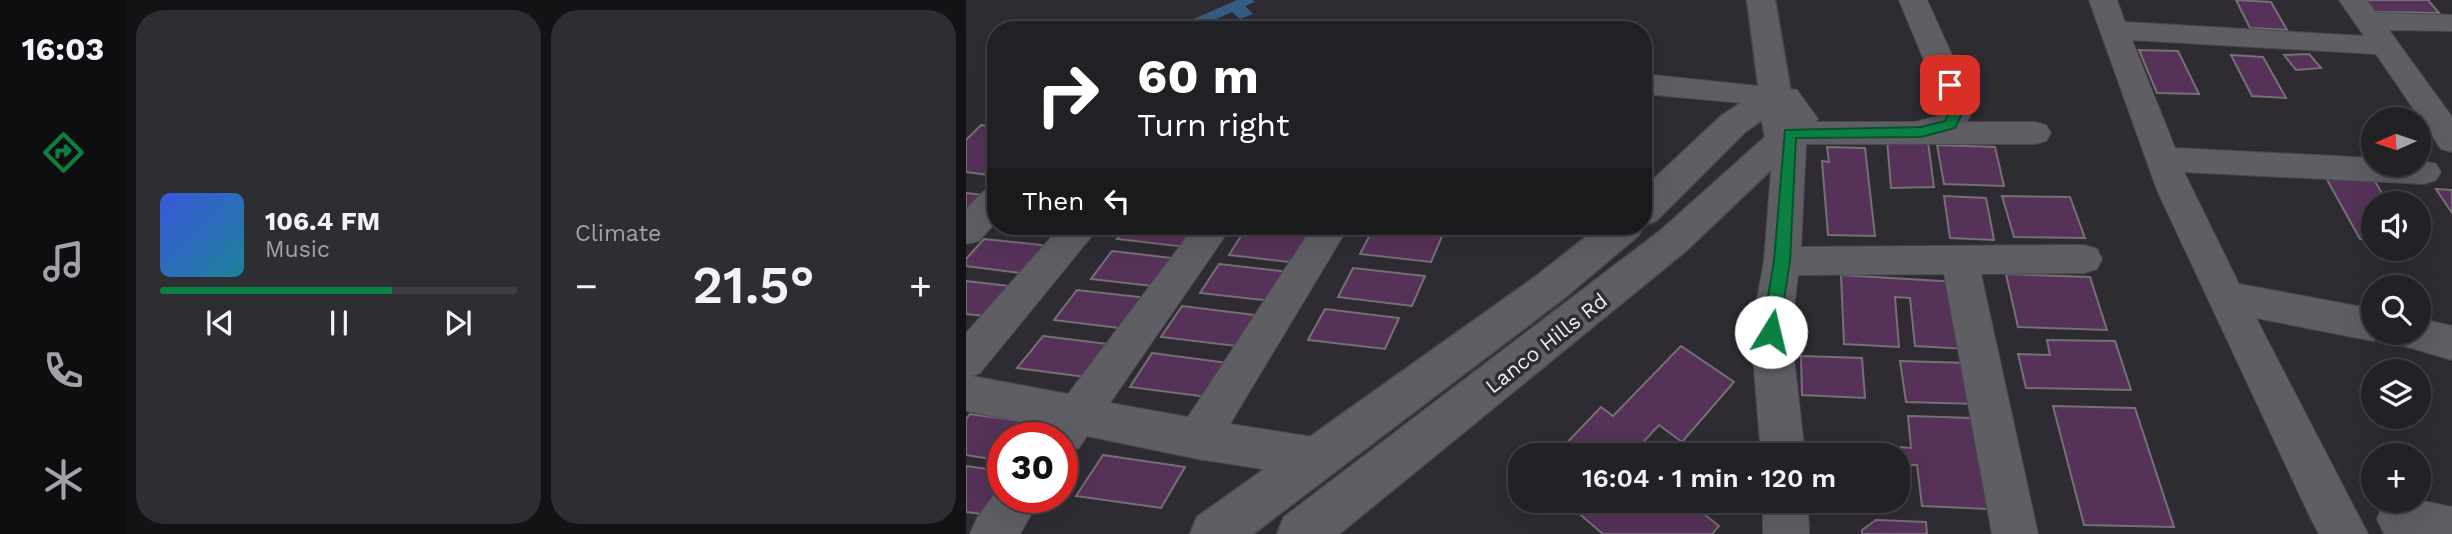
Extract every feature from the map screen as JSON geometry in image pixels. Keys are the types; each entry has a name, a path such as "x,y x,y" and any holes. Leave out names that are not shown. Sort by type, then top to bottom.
{"street":[{"path":"1762,0 1770,45 1774,96"},
{"path":"1913,0 1959,106 1950,124 1921,132"},
{"path":"2103,0 2175,190 2326,502 2345,534"},
{"path":"2360,10 2452,23"},
{"path":"2360,10 2452,141"},
{"path":"2115,30 2386,47"},
{"path":"1652,85 1786,97 1802,119 1786,136 1782,261 1771,332 1782,443"},
{"path":"1652,202 1732,124 1774,96"},
{"path":"1786,136 1921,132 2035,133"},
{"name":"Lanco Hills Rd","path":"1301,534 1674,240 1786,136"},
{"path":"2163,159 2361,169"},
{"path":"966,231 987,209"},
{"path":"966,361 1074,235"},
{"path":"1072,422 1207,235"},
{"path":"1198,439 1325,235"},
{"name":"Lanco Hills Rd","path":"1214,534 1549,288 1614,235"},
{"path":"1782,261 2084,259"},
{"path":"1960,261 2015,534"},
{"path":"2227,297 2361,323"},
{"path":"2431,337 2452,343"},
{"path":"966,393 1053,422"},
{"path":"1078,428 1198,439 1320,457"},
{"path":"993,534 1008,513"},
{"path":"1785,513 1786,534"},
{"path":"2400,519 2452,530"}],"water":[{"path":"1237,0 1255,2 1245,6 1253,14 1240,19 1232,12 1212,21 1189,21"}],"building":[{"path":"2236,0 2271,2 2287,30 2250,28"},
{"path":"2366,0 2428,0 2439,13 2375,12"},
{"path":"2139,50 2178,51 2199,94 2157,93"},
{"path":"2309,54 2321,68 2296,70 2284,55"},
{"path":"2231,55 2263,57 2286,98 2252,96"},
{"path":"981,125 987,126 987,175 966,172 966,140"},
{"path":"1887,139 1928,142 1934,187 1891,188"},
{"path":"1937,145 1995,147 2004,186 1944,184"},
{"path":"1827,147 1865,148 1875,236 1828,235 1822,161 1829,162"},
{"path":"2325,176 2373,178 2381,191 2361,191 2360,239"},
{"path":"2436,189 2452,190 2452,213"},
{"path":"966,193 985,195 966,216"},
{"path":"1944,196 1986,198 1994,240 1950,238"},
{"path":"2002,196 2070,197 2085,238 2014,237"},
{"path":"1120,235 1194,235 1186,247 1117,239"},
{"path":"1242,235 1313,236 1298,263 1229,255"},
{"path":"1370,235 1443,235 1431,262 1360,254"},
{"path":"984,239 1051,246 1028,274 966,266 966,259"},
{"path":"1112,251 1180,259 1161,287 1091,279"},
{"path":"1219,264 1289,272 1272,301 1200,293"},
{"path":"1353,268 1425,276 1412,306 1338,297"},
{"path":"2006,274 2090,277 2107,330 2018,327"},
{"path":"1841,275 1958,282 1967,349 1915,346 1910,298 1895,297 1899,347 1844,344"},
{"path":"966,281 1019,287 994,317 966,314"},
{"path":"1077,290 1148,298 1127,329 1054,320"},
{"path":"1182,306 1255,315 1236,346 1161,337"},
{"path":"1325,309 1399,318 1385,349 1308,340"},
{"path":"1043,336 1116,345 1093,378 1017,368"},
{"path":"2047,340 2115,341 2131,390 2026,388 2018,354 2050,355"},
{"path":"1681,346 1734,382 1682,442 1659,425 1642,443 1566,443 1601,407 1613,416"},
{"path":"1152,353 1228,363 1207,397 1130,387"},
{"path":"1801,356 1862,358 1865,398 1802,395"},
{"path":"1900,361 1970,363 1978,404 1906,402"},
{"path":"2053,406 2135,408 2174,527 2084,525"},
{"path":"970,414 1027,422 987,422 987,458 966,455 966,419"},
{"path":"1908,416 1973,418 1988,509 1922,506 1917,465 1910,465"},
{"path":"1103,455 1185,467 1161,508 1078,496"},
{"path":"966,466 987,469 987,513 991,513 990,515 966,512"},
{"path":"1578,513 1702,513 1719,526 1712,534 1603,534"},
{"path":"1876,520 1926,522 1927,534 1862,534 1862,530"}],"route":[{"path":"1771,332 1782,261 1790,133 1921,132 1950,124 1959,106 1950,85"}]}
